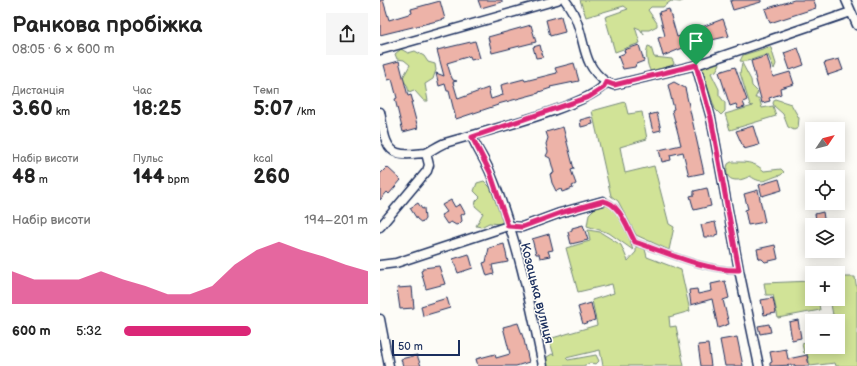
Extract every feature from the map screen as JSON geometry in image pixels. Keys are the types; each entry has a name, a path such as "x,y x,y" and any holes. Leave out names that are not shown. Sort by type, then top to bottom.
{"street":[{"path":"380,50 407,44 557,0"},
{"path":"565,0 571,8 578,25 591,68 606,82 614,85 696,65 851,12"},
{"path":"846,0 857,25"},
{"path":"696,65 711,118 739,270 759,366"},
{"path":"380,112 386,139 390,148 398,154 426,153 444,144 472,137 589,97 603,88 606,82"},
{"name":"Козацька вулиця","path":"472,137 490,172 508,226 533,315 543,366"},
{"path":"380,227 427,171 429,165 426,153"},
{"path":"380,266 396,263 508,226 522,227 560,213 603,201"},
{"path":"380,319 389,366"}],"lane":[{"path":"603,201 608,202 617,208 635,242 686,259 730,271 739,270"}],"green space":[{"path":"580,0 685,0 680,2 671,1 663,7 651,7 648,10 657,23 657,26 649,30 642,30 644,35 640,29 635,27 640,43 615,52 605,17 628,9 624,6 586,17"},
{"path":"648,46 651,47 654,57 672,59 674,63 673,65 651,72 647,59"},
{"path":"769,47 771,48 776,64 774,69 768,55 747,61 740,61 743,55"},
{"path":"401,49 408,53 415,51 424,56 428,62 435,64 436,70 433,79 425,84 428,101 424,101 414,90 409,92 407,85 402,79 410,65 404,60 397,59 395,54"},
{"path":"719,62 720,64 716,71 711,73 719,89 719,95 725,103 725,111 721,115 715,109 702,70 705,65"},
{"path":"742,63 751,80 752,86 758,92 755,98 759,98 762,108 773,106 776,116 730,130 725,114 753,106 750,105 740,73"},
{"path":"775,99 791,104 799,118 798,128 794,130 788,127 783,114 774,106 773,103"},
{"path":"625,102 628,114 642,112 647,139 620,147 625,173 654,166 669,224 674,227 669,250 636,235 618,201 611,196 592,111"},
{"path":"731,162 745,162 753,164 764,171 781,169 784,172 781,175 762,181 750,176 741,180 736,180 729,178 727,174 728,164"},
{"path":"484,181 490,187 503,219 502,224 489,223 481,227 476,226 483,213 475,206 476,201 480,197 474,191 477,183"},
{"path":"611,201 621,210 633,250 609,233 587,226 589,214 595,208 606,205"},
{"path":"588,230 600,232 621,245 628,261 636,252 636,246 645,249 647,257 681,270 690,311 669,317 670,327 676,326 684,366 603,366 600,350 566,358 568,360 596,355 599,361 596,364 590,363 583,366 546,366 547,357 552,354 554,355 549,339 597,325 592,300 614,293 612,284 578,292 566,248 590,241"},
{"path":"845,277 855,277 857,290 857,366 836,366 835,363 810,366 807,354 845,354 845,314 833,314 831,306 845,306"},
{"path":"805,281 805,306 819,306 820,310 778,318 773,295 766,295 764,283"},
{"path":"805,343 805,353 804,353 802,344"}],"building":[{"path":"380,0 383,0 389,20 412,13 411,9 440,1 445,19 380,35"},
{"path":"478,0 502,0 502,2 481,8"},
{"path":"761,0 761,2 733,10 730,1"},
{"path":"794,0 814,0 816,8 770,23 765,9"},
{"path":"669,9 677,37 694,32 694,30 723,19 729,36 690,45 663,56 658,38 665,36 659,12"},
{"path":"561,16 565,32 550,36 546,20"},
{"path":"531,25 536,42 492,53 488,37"},
{"path":"475,41 480,58 471,60 470,56 447,63 453,80 457,81 453,82 458,99 488,88 491,99 503,95 501,85 557,73 555,68 574,63 579,81 550,87 551,88 539,93 498,104 456,119 449,91 447,91 445,84 439,86 436,73 444,76 437,50"},
{"path":"540,45 543,57 536,58 533,47"},
{"path":"639,45 644,61 636,64 635,67 623,69 618,56 625,53 624,50"},
{"path":"798,48 804,65 790,70 784,53"},
{"path":"767,56 773,77 790,72 794,84 780,88 781,94 769,98 770,101 762,103 751,61"},
{"path":"839,59 843,70 828,75 824,63"},
{"path":"399,61 408,96 411,95 413,102 411,102 418,128 403,132 392,79 388,80 384,65"},
{"path":"735,67 747,100 743,102 745,107 738,109 736,104 730,106 719,72"},
{"path":"674,82 685,88 704,173 689,176 683,152 670,155 671,160 662,162 659,150 681,145 672,110 674,109 668,85"},
{"path":"657,113 661,130 653,132 649,115"},
{"path":"591,117 593,124 581,127 580,120"},
{"path":"753,126 759,145 744,149 736,131"},
{"path":"563,127 574,169 571,170 576,184 572,186 573,188 562,192 561,189 556,191 552,183 550,174 554,173 550,158 546,156 548,152 546,144 548,138 546,132"},
{"path":"387,167 401,180 389,194 387,192 380,200 380,174"},
{"path":"779,179 782,190 762,196 759,185"},
{"path":"707,188 711,206 694,210 690,196 694,195 694,191"},
{"path":"758,190 765,222 748,225 745,210 748,209 744,194"},
{"path":"451,200 455,207 460,204 465,213 461,215 462,221 456,225 451,222 447,224 441,215 447,212 442,205"},
{"path":"418,203 422,209 424,208 425,219 422,223 417,219 410,208"},
{"path":"823,212 824,218 816,218 815,214"},
{"path":"715,222 718,234 715,235 715,237 704,237 701,225"},
{"path":"583,225 588,240 571,244 568,232 572,230 572,228"},
{"path":"549,234 553,250 548,251 550,256 540,258 539,254 536,254 532,239"},
{"path":"504,244 508,262 492,265 494,274 487,276 483,263 486,262 489,248"},
{"path":"775,245 778,259 765,262 762,259 759,259 757,249"},
{"path":"469,254 473,268 458,273 453,259"},
{"path":"439,266 445,284 426,289 421,271 423,268"},
{"path":"725,281 729,298 723,300 729,324 718,328 712,299 691,305 689,290 697,289 698,294 712,291 711,284"},
{"path":"412,287 414,308 400,309 397,288"},
{"path":"447,298 450,308 423,316 421,306"},
{"path":"773,298 776,313 764,315 761,300"},
{"path":"591,303 595,320 583,324 578,307"},
{"path":"798,320 801,338 792,340 789,322"},
{"path":"518,323 529,362 516,366 478,366 476,359 495,354 496,358 510,354 503,327"},
{"path":"769,324 771,332 760,334 758,326"},
{"path":"737,337 743,366 725,366 720,340"},
{"path":"708,344 711,366 701,366 698,345"},
{"path":"786,349 788,359 807,355 809,366 770,366 770,363 772,362 770,352"},
{"path":"417,355 421,366 403,366 401,359"}],"route":[{"path":"696,65 711,118 739,270 730,271 671,255 635,242 617,208 608,202 603,201 560,213 522,227 508,226 490,172 472,137 497,127 554,110 589,97 603,88 606,82 614,85 627,83 643,77 696,65"}]}
